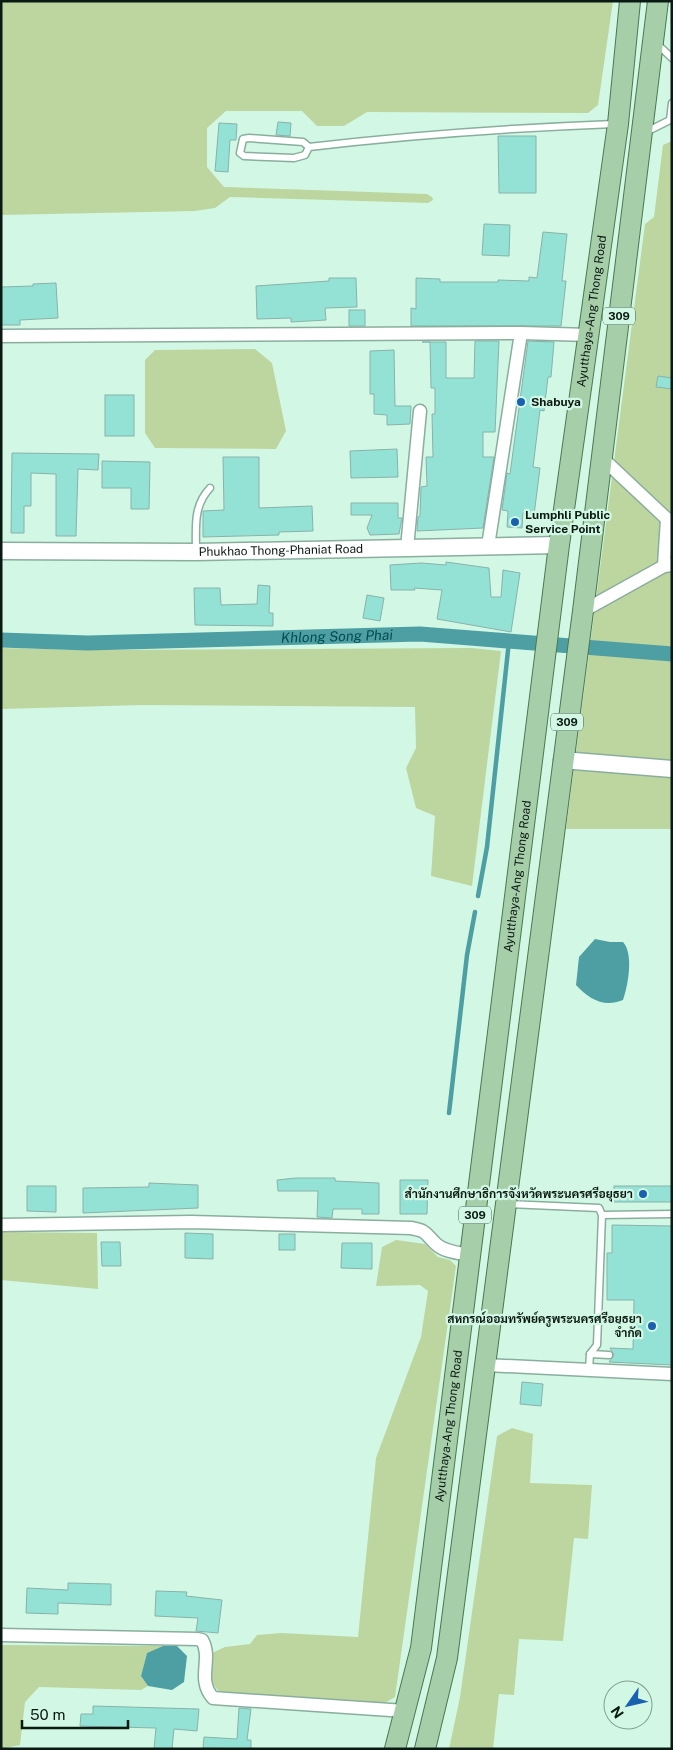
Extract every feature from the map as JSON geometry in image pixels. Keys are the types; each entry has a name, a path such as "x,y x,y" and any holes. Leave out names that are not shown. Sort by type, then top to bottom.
{"main road":[{"name":"Ayutthaya-Ang Thong Road","path":"395,1749 421,1648 549,627 618,124 630,1"},
{"name":"309","path":"425,1749 447,1658 578,631 583,611 658,1"},
{"path":"486,1130 514,1134"}],"street":[{"path":"488,546 521,333"},
{"path":"1,336 521,333 589,335"},
{"path":"407,548 420,411"},
{"path":"583,611 668,565 669,519 602,458"},
{"name":"Phukhao Thong-Phaniat Road","path":"1,550 196,552 560,545"},
{"path":"562,760 672,768"},
{"path":"1,1225 192,1222 411,1228 427,1232 437,1245 470,1255"},
{"path":"485,1365 672,1374"},
{"path":"1,1635 197,1638 202,1640 205,1646 204,1682 207,1691 214,1698 405,1711"}],"lane":[{"path":"653,40 672,58"},
{"path":"642,134 670,120 672,103"},
{"path":"309,147 305,155 294,158 244,156 240,153 240,146 243,140 249,138 303,142 309,147 379,138 422,137 482,130 618,124"},
{"path":"196,552 196,513 200,498 210,488"},
{"path":"505,1204 593,1206 599,1208 602,1215 597,1345 590,1354 589,1370"},
{"path":"602,1215 672,1214"},
{"path":"600,1276 607,1276"},
{"path":"590,1354 609,1355"}],"green space":[{"path":"1,1 613,1 598,105 588,113 367,112 344,126 317,126 302,111 226,111 207,128 207,167 224,187 427,194 433,200 428,203 230,197 215,208 195,211 1,215"},
{"path":"672,141 672,829 566,829 645,224 654,217 663,145"},
{"path":"255,349 272,363 286,431 276,449 155,448 145,433 145,360 155,350"},
{"path":"1,648 89,650 472,648 501,651 472,886 431,876 435,816 416,808 406,768 416,748 415,707 141,705 1,709"},
{"path":"1,1232 97,1233 98,1289 1,1280"},
{"path":"396,1240 425,1244 438,1257 450,1260 456,1266 395,1697 385,1703 223,1694 214,1686 211,1676 211,1665 212,1653 225,1647 250,1644 257,1635 281,1633 358,1637 376,1458 421,1337 428,1291 420,1285 376,1286 382,1247"},
{"path":"512,1428 533,1434 530,1483 592,1485 588,1539 574,1538 563,1641 519,1639 514,1695 499,1694 493,1749 449,1749 460,1697 497,1436"},
{"path":"1,1645 163,1646 147,1653 141,1676 148,1686 141,1690 39,1687 25,1702 20,1745 1,1749"}],"water":[{"path":"595,939 623,942 626,947 629,970 623,1000 609,1003 597,1001 576,985 579,957"},
{"path":"163,1646 177,1646 187,1656 184,1682 172,1690 148,1686 141,1676 147,1653"}],"building":[{"path":"278,122 291,123 290,136 276,135"},
{"path":"219,123 237,124 236,140 230,140 228,172 215,171"},
{"path":"498,136 536,136 536,193 499,193"},
{"path":"484,224 510,225 509,256 482,255"},
{"path":"543,232 567,234 562,281 566,281 561,326 411,326 411,308 416,309 416,278 440,279 440,282 529,281 529,277 537,278"},
{"path":"329,278 356,278 357,307 325,308 326,320 291,322 291,318 257,319 256,286 329,281"},
{"path":"56,283 58,318 20,320 20,325 1,325 1,287"},
{"path":"349,310 365,310 365,326 349,326"},
{"path":"475,341 499,341 495,432 483,432 483,457 494,457 483,528 417,531 418,517 420,516 421,487 427,486 426,457 433,457 432,414 435,414 435,388 431,388 430,342 446,342 446,378 474,378"},
{"path":"528,341 554,342 551,377 548,377 544,411 540,410 533,467 540,468 534,515 523,513 522,528 507,527 508,511 502,510 507,473 510,474"},
{"path":"394,350 395,406 411,406 410,424 387,425 387,415 374,414 374,394 370,394 370,351"},
{"path":"658,376 672,378 672,389 656,387"},
{"path":"105,395 134,395 134,436 105,436"},
{"path":"397,449 398,477 351,478 350,451"},
{"path":"12,453 99,454 98,470 78,469 76,536 56,536 56,474 31,473 31,506 24,506 24,533 11,533"},
{"path":"223,457 259,457 259,508 312,506 313,531 279,532 279,535 203,537 203,511 224,510"},
{"path":"102,461 150,462 149,509 131,509 131,488 102,488"},
{"path":"351,503 398,503 398,518 402,518 399,534 370,535 367,528 372,515 351,515"},
{"path":"446,562 489,568 491,597 501,597 503,570 520,573 511,632 437,619 442,590 414,588 415,590 391,590 390,565 421,563 446,565"},
{"path":"258,585 270,586 269,613 273,613 273,626 195,625 194,588 220,588 221,605 257,604"},
{"path":"367,595 384,598 380,621 363,618"},
{"path":"335,1178 335,1181 379,1183 379,1214 362,1214 362,1209 333,1209 332,1218 317,1217 318,1191 278,1191 277,1180"},
{"path":"400,1180 428,1180 427,1214 400,1214"},
{"path":"149,1183 198,1185 198,1208 83,1213 83,1188 149,1187"},
{"path":"27,1186 56,1186 56,1212 27,1211"},
{"name":"สำนักงานศึกษาธิการจังหวัดพระนครศรีอยุธยา","path":"614,1186 672,1186 672,1202 614,1202"},
{"path":"612,1225 672,1226 672,1365 609,1362 614,1355 610,1348 633,1349 634,1300 607,1300 607,1253 612,1253"},
{"path":"185,1233 213,1234 213,1259 185,1258"},
{"path":"279,1234 295,1234 295,1250 279,1250"},
{"path":"101,1242 120,1242 121,1266 102,1266"},
{"path":"342,1243 372,1243 372,1269 341,1268"},
{"path":"522,1382 543,1384 541,1406 520,1404"},
{"path":"68,1583 111,1584 111,1605 58,1603 58,1614 26,1613 27,1588 68,1590"},
{"path":"156,1591 187,1592 186,1596 222,1600 218,1633 196,1631 198,1618 155,1616"},
{"path":"93,1706 199,1709 197,1731 174,1729 172,1749 154,1749 156,1728 80,1726 81,1714 93,1714"},
{"path":"239,1708 251,1709 247,1740 251,1740 251,1749 203,1748 204,1737 237,1739"}],"waterway":[{"name":"Khlong Song Phai","path":"1,640 88,643 420,634 672,654"},
{"path":"478,896 487,847 509,641"},
{"path":"449,1113 467,955 475,912"}],"place":[{"name":"Shabuya","path":"521,402"},
{"name":"Lumphli Public Service Point","path":"515,522"},
{"name":"สำนักงานศึกษาธิการจังหวัดพระนครศรีอยุธยา","path":"643,1194"},
{"name":"สหกรณ์ออมทรัพย์ครูพระนครศรีอยุธยา จำกัด","path":"652,1326"}]}
